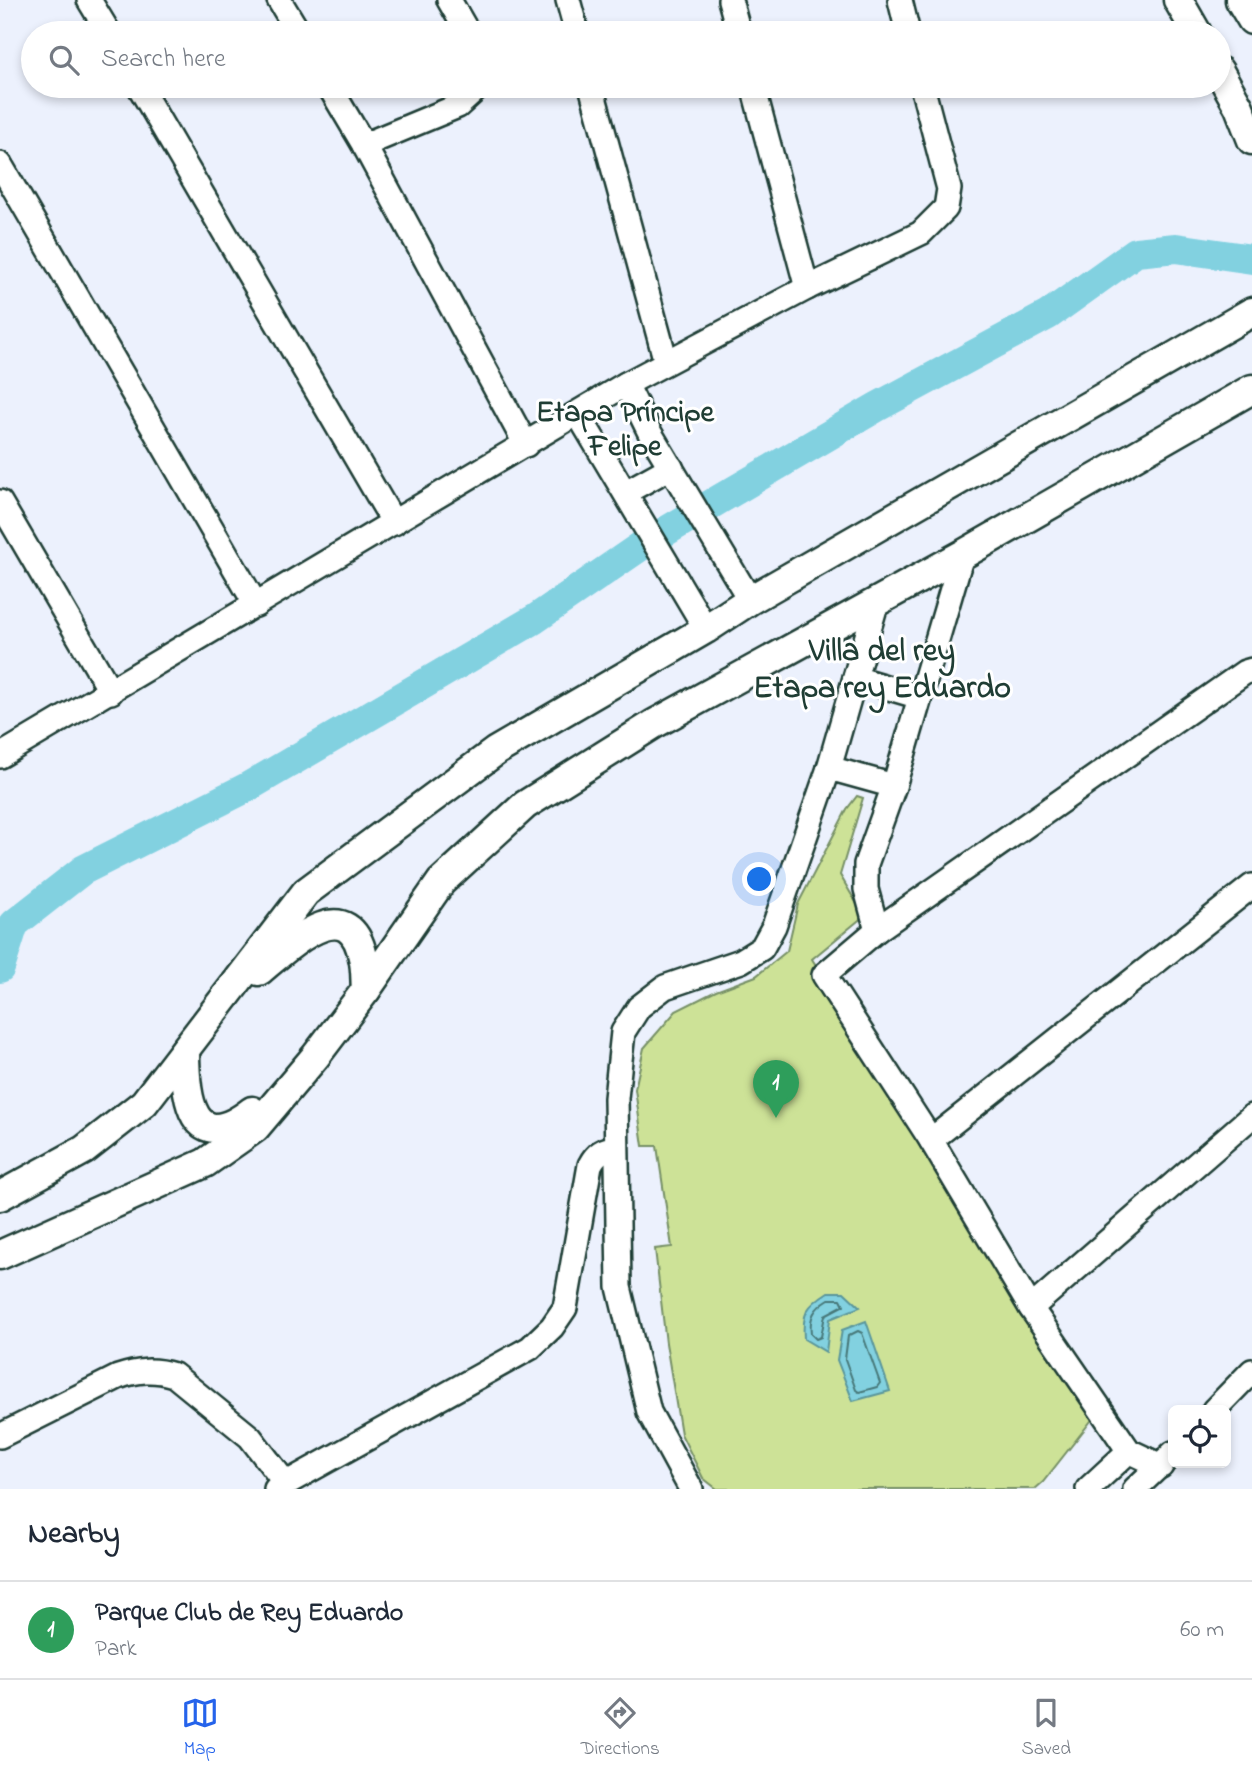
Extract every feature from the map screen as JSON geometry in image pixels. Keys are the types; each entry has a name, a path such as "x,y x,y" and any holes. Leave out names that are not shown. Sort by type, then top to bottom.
{"street":[{"path":"89,0 102,21"},
{"path":"279,0 292,21"},
{"path":"449,0 461,21"},
{"path":"568,0 574,21"},
{"path":"730,0 736,21"},
{"path":"900,0 905,21"},
{"path":"1178,0 1190,21"},
{"path":"1240,0 1252,20"},
{"path":"1231,93 1252,140"},
{"path":"146,98 394,523"},
{"path":"336,98 526,445"},
{"path":"364,145 458,106 467,98"},
{"path":"594,98 666,362"},
{"path":"756,98 807,288"},
{"path":"0,756 626,384 807,288 921,233 946,208 949,189 925,98"},
{"path":"0,164 256,605"},
{"path":"0,1196 85,1150 144,1103 306,892 496,751 706,629 750,600 1252,312"},
{"path":"626,384 671,467 750,600"},
{"path":"0,1255 205,1163 255,1128 315,1057 366,990 441,882 525,805 654,724 962,555 1252,389"},
{"path":"578,414 706,629"},
{"path":"626,492 671,467"},
{"path":"0,502 111,692"},
{"path":"877,930 866,889 866,864 894,786 962,555"},
{"path":"691,1489 649,1412 619,1287 616,1098 622,1032 639,1007 665,987 741,961 762,948 774,926 829,768 877,601"},
{"path":"1167,1460 1129,1451 1031,1308 931,1140 824,975 877,930 1245,672 1252,670"},
{"path":"855,678 920,697"},
{"path":"829,768 894,786"},
{"path":"931,1140 1252,886"},
{"path":"216,1007 305,933 321,925 335,924 350,930 364,959 366,990"},
{"path":"185,1050 185,1083 189,1104 199,1119 213,1128 225,1128 239,1121 315,1057"},
{"path":"1031,1308 1252,1116"},
{"path":"0,1436 118,1377 141,1371 162,1372 174,1376 250,1437 281,1486 530,1349 542,1339 565,1308 590,1165 604,1149 616,1148"},
{"path":"1219,1405 1252,1371"},
{"path":"1088,1489 1129,1451"},
{"path":"1135,1489 1167,1460"}],"green space":[{"path":"857,796 863,798 840,875 864,916 812,959 1098,1412 1035,1489 717,1489 703,1478 681,1434 666,1343 655,1249 672,1247 657,1146 643,1146 635,1089 644,1048 676,1011 716,991 756,976 787,951 798,904 847,809"}],"water":[{"path":"828,1292 844,1292 860,1307 830,1319 826,1352 804,1339 804,1330 805,1316 810,1306"},
{"path":"866,1321 890,1391 853,1401 837,1360 842,1330"}],"waterway":[{"path":"0,968 14,924 83,870 246,788 535,619 641,546 720,499 877,407 1048,315 1136,252 1176,248 1252,259"}],"place":[{"name":"Parque Club de Rey Eduardo","path":"776,1118"}],"district":[{"name":"Etapa Príncipe Felipe","path":"625,431"},
{"name":"Villa del rey Etapa rey Eduardo","path":"882,670"}]}
